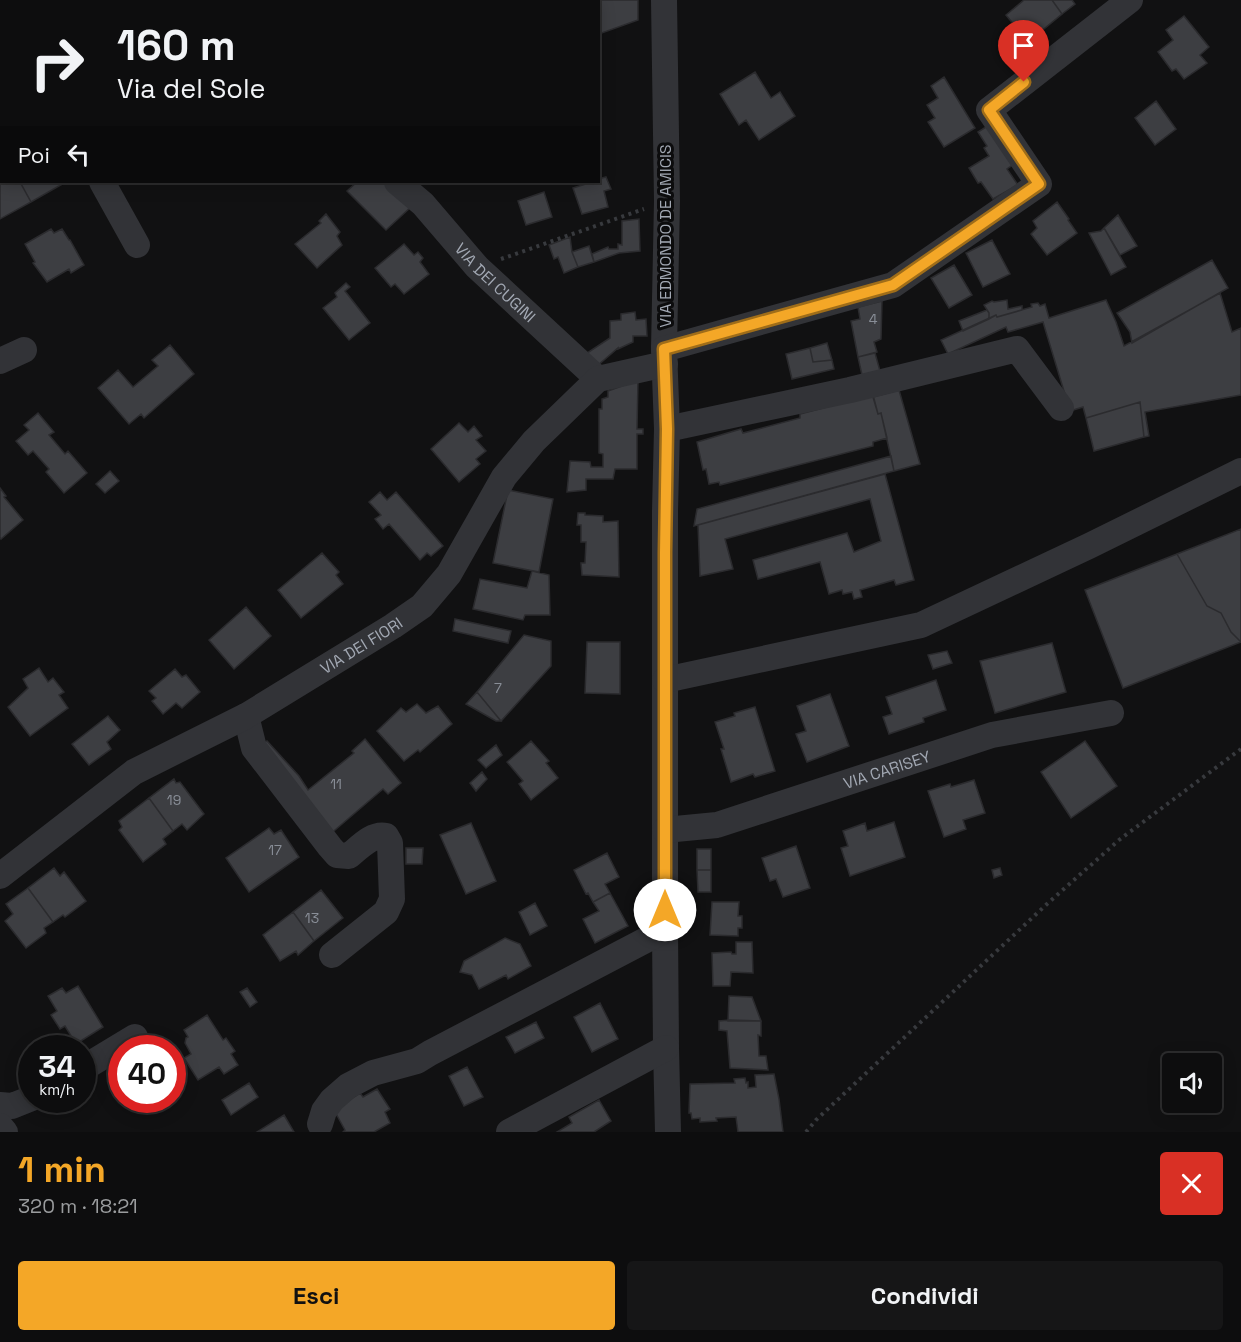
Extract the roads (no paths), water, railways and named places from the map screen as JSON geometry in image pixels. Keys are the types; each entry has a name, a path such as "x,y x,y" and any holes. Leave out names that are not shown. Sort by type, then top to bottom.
{"street":[{"name":"VIA EDMONDO DE AMICIS","path":"664,0 667,201 664,1131"},
{"path":"598,379 893,285 1039,184 989,110 1130,0"},
{"path":"103,183 137,245"},
{"name":"VIA DEI CUGINI","path":"398,183 423,204 477,267 598,379"},
{"path":"667,429 850,390 1017,349 1061,408"},
{"path":"0,361 24,350"},
{"name":"VIA DEI FIORI","path":"0,876 134,772 246,716 422,606 449,574 504,477 534,441 598,379"},
{"path":"665,680 921,625 1241,471"},
{"name":"VIA CARISEY","path":"665,830 717,825 992,735 1112,713"},
{"path":"246,716 254,748 337,855 349,856 380,835 386,836 390,843 392,899 386,912 332,955"},
{"path":"320,1124 324,1111 348,1086 373,1073 417,1061 665,930"},
{"path":"509,1132 666,1048"},
{"path":"0,1105 12,1106 18,1104"},
{"path":"0,1126 5,1132"}]}
